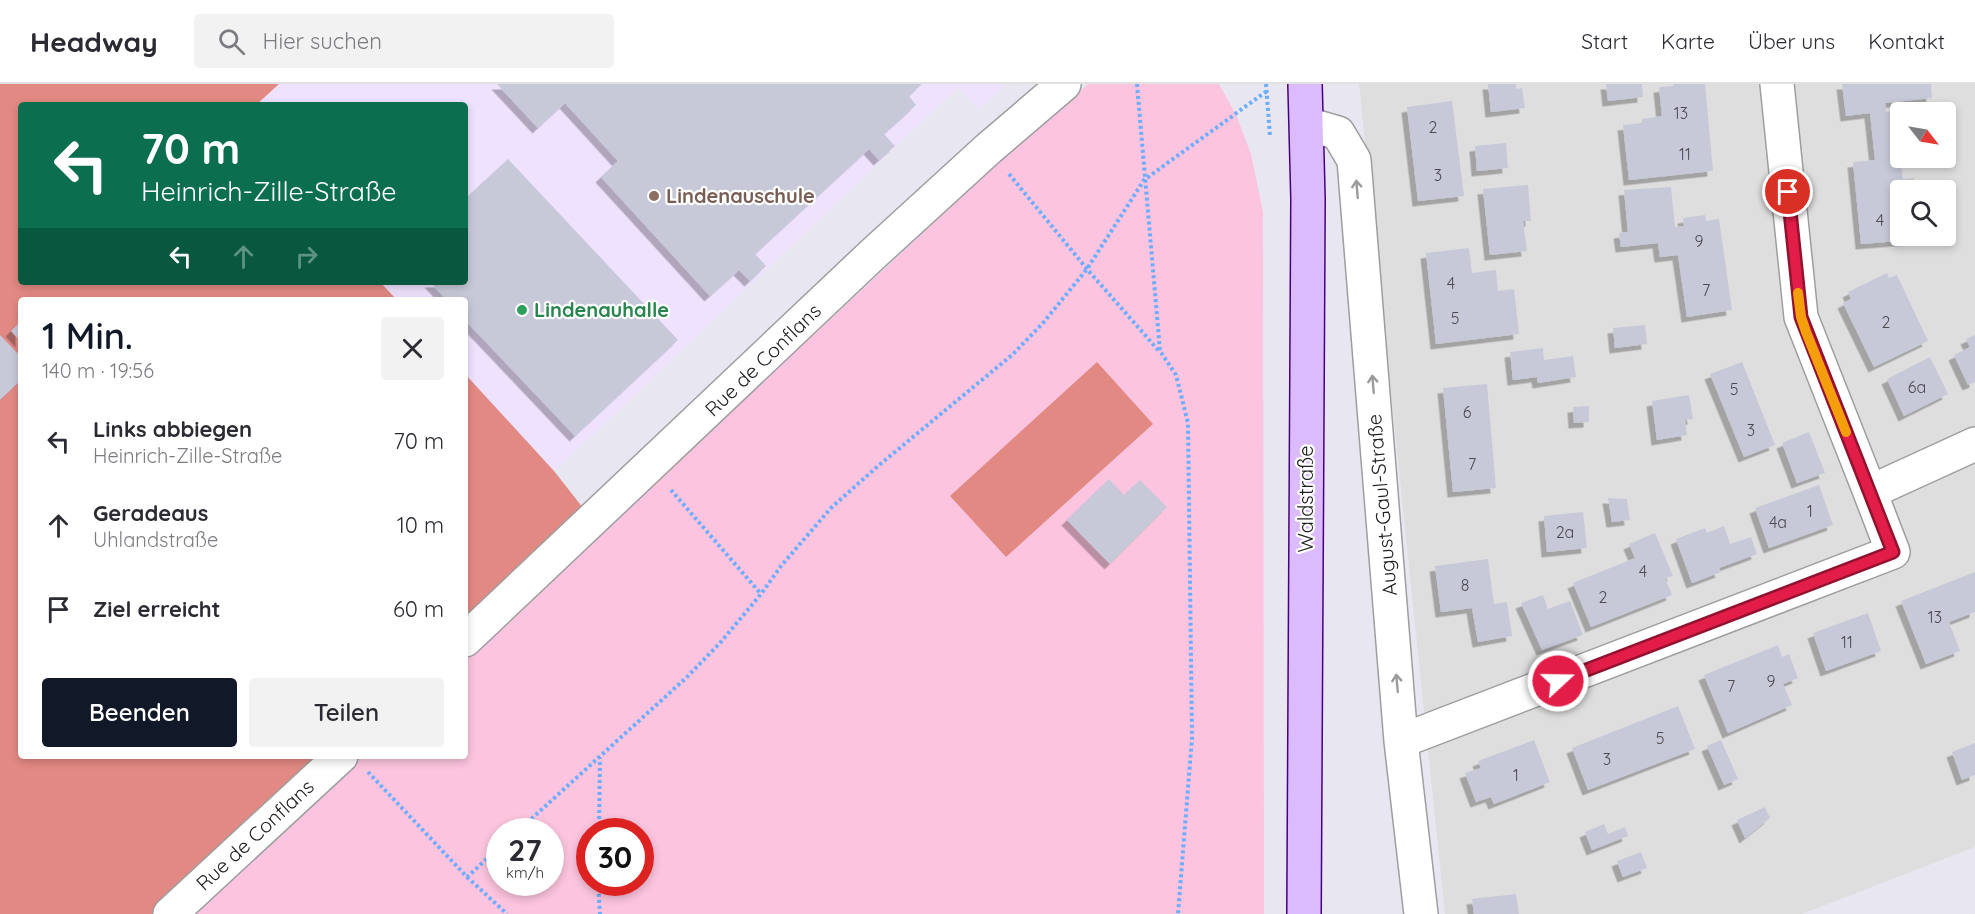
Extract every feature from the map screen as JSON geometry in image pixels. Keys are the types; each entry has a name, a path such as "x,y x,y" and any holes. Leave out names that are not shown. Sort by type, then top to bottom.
{"main road":[{"name":"Waldstraße","path":"1304,914 1307,124 1305,84"}],"street":[{"name":"Rue de Conflans","path":"468,637 872,255 988,149 1064,84"},
{"path":"1401,741 1893,552 1801,317 1777,84"},
{"name":"August-Gaul-Straße","path":"1307,124 1338,133 1354,160 1401,741 1421,914"},
{"path":"1870,492 1975,444"},
{"name":"Rue de Conflans","path":"170,914 351,760"}],"path":[{"path":"1137,84 1160,351"},
{"path":"532,818 693,671 720,643 831,508 1012,355 1055,309 1088,268 1144,180 1267,91"},
{"path":"988,149 1160,351 1176,375 1188,423 1192,738 1178,914"},
{"path":"651,466 761,594"},
{"path":"599,818 600,757"},
{"path":"351,760 507,914"},
{"path":"467,877 486,860"},
{"path":"599,896 600,914"}],"shaded area":[{"path":"0,84 279,84 259,102 18,102 18,285 383,285 394,297 18,297 18,759 359,759 193,914 0,914"},
{"name":"Lindenauschule","path":"279,84 1006,84 979,109 958,87 554,471 468,377 468,297 394,297 383,285 468,285 468,102 259,102"},
{"path":"1088,84 1219,84 1236,115 1251,154 1263,212 1264,914 193,914 359,759 468,759 468,657 999,162"},
{"path":"1359,84 1975,84 1975,847 1802,914 1445,914"},
{"path":"1097,362 1153,424 1006,557 950,496"},
{"path":"468,377 554,471 602,532 468,657"}],"building":[{"path":"497,84 922,84 909,96 916,105 884,134 895,146 879,160 869,149 755,254 766,266 750,281 739,270 710,296 601,177 618,161 565,103 538,128"},
{"path":"1488,84 1516,84 1516,89 1522,88 1525,108 1491,112"},
{"path":"1606,84 1642,84 1643,97 1608,101"},
{"path":"1673,84 1705,84 1713,171 1629,180 1623,125 1642,123 1642,119 1662,116 1659,87 1673,86"},
{"path":"1842,84 1931,84 1932,98 1885,103 1886,112 1890,112 1890,168 1901,168 1903,179 1914,178 1914,180 1890,180 1890,242 1861,244 1853,162 1875,160 1870,113 1846,116"},
{"path":"1452,101 1464,196 1418,201 1407,107"},
{"path":"1506,143 1508,168 1477,171 1475,146"},
{"path":"508,159 678,340 575,436 468,323 468,297 444,297 433,285 468,285 468,196"},
{"path":"1528,185 1531,221 1523,221 1527,251 1490,255 1483,189"},
{"path":"1671,187 1675,227 1684,226 1683,218 1705,215 1706,221 1719,219 1732,310 1687,317 1678,255 1660,257 1658,243 1621,247 1619,233 1628,232 1624,190"},
{"path":"1469,248 1472,273 1496,270 1498,291 1514,289 1519,334 1436,344 1426,253"},
{"path":"1887,273 1889,278 1897,275 1928,341 1874,367 1843,303 1851,299 1848,292"},
{"path":"18,324 18,339 11,331"},
{"path":"1645,325 1647,344 1615,348 1613,328"},
{"path":"0,335 18,354 18,383 0,400"},
{"path":"1975,335 1975,382 1968,385 1954,355 1970,347 1966,339"},
{"path":"1543,348 1544,360 1573,356 1576,377 1538,383 1537,377 1513,380 1510,352"},
{"path":"1930,357 1948,394 1904,416 1887,379"},
{"path":"1742,362 1775,445 1744,457 1710,374"},
{"path":"1487,384 1496,488 1453,492 1443,388"},
{"path":"1689,395 1693,419 1685,420 1687,435 1657,440 1652,401"},
{"path":"1589,406 1589,422 1574,423 1573,407"},
{"path":"1809,432 1825,473 1797,483 1782,443"},
{"path":"1109,479 1124,495 1140,480 1167,507 1110,564 1067,520"},
{"path":"1819,485 1833,525 1769,548 1755,508"},
{"path":"1608,498 1627,499 1630,520 1612,522"},
{"path":"1583,512 1587,548 1547,552 1544,516"},
{"path":"1724,526 1730,544 1751,537 1757,554 1719,568 1721,572 1692,583 1676,539 1705,528 1707,533"},
{"path":"1655,533 1673,576 1665,578 1672,595 1591,627 1573,583 1635,558 1629,544"},
{"path":"1488,559 1494,604 1507,602 1512,636 1478,642 1472,608 1441,612 1435,566"},
{"path":"1975,572 1975,612 1949,622 1960,651 1926,664 1901,601"},
{"path":"1543,595 1548,609 1570,601 1583,635 1542,650 1521,603"},
{"path":"1868,613 1881,651 1826,671 1813,633"},
{"path":"1778,645 1782,657 1789,654 1798,678 1783,684 1792,705 1728,733 1704,675"},
{"path":"1678,706 1695,749 1588,790 1572,748"},
{"path":"1534,740 1550,782 1494,804 1491,797 1476,802 1465,773 1481,768 1478,761"},
{"path":"1721,740 1738,779 1724,785 1707,746"},
{"path":"1975,743 1975,775 1962,780 1952,752"},
{"path":"1765,807 1770,818 1745,838 1737,820"},
{"path":"1604,824 1608,834 1625,827 1628,836 1592,850 1585,832"},
{"path":"1641,852 1647,868 1623,877 1617,861"},
{"path":"1516,894 1519,914 1474,914 1472,899"}],"slow traffic":[{"path":"1798,293 1801,317 1806,332 1846,432"}],"place":[{"name":"Lindenauschule","path":"654,196"},
{"name":"Lindenauhalle","path":"522,310"}],"route":[{"path":"1558,681 1893,552 1801,317 1788,192"}]}
